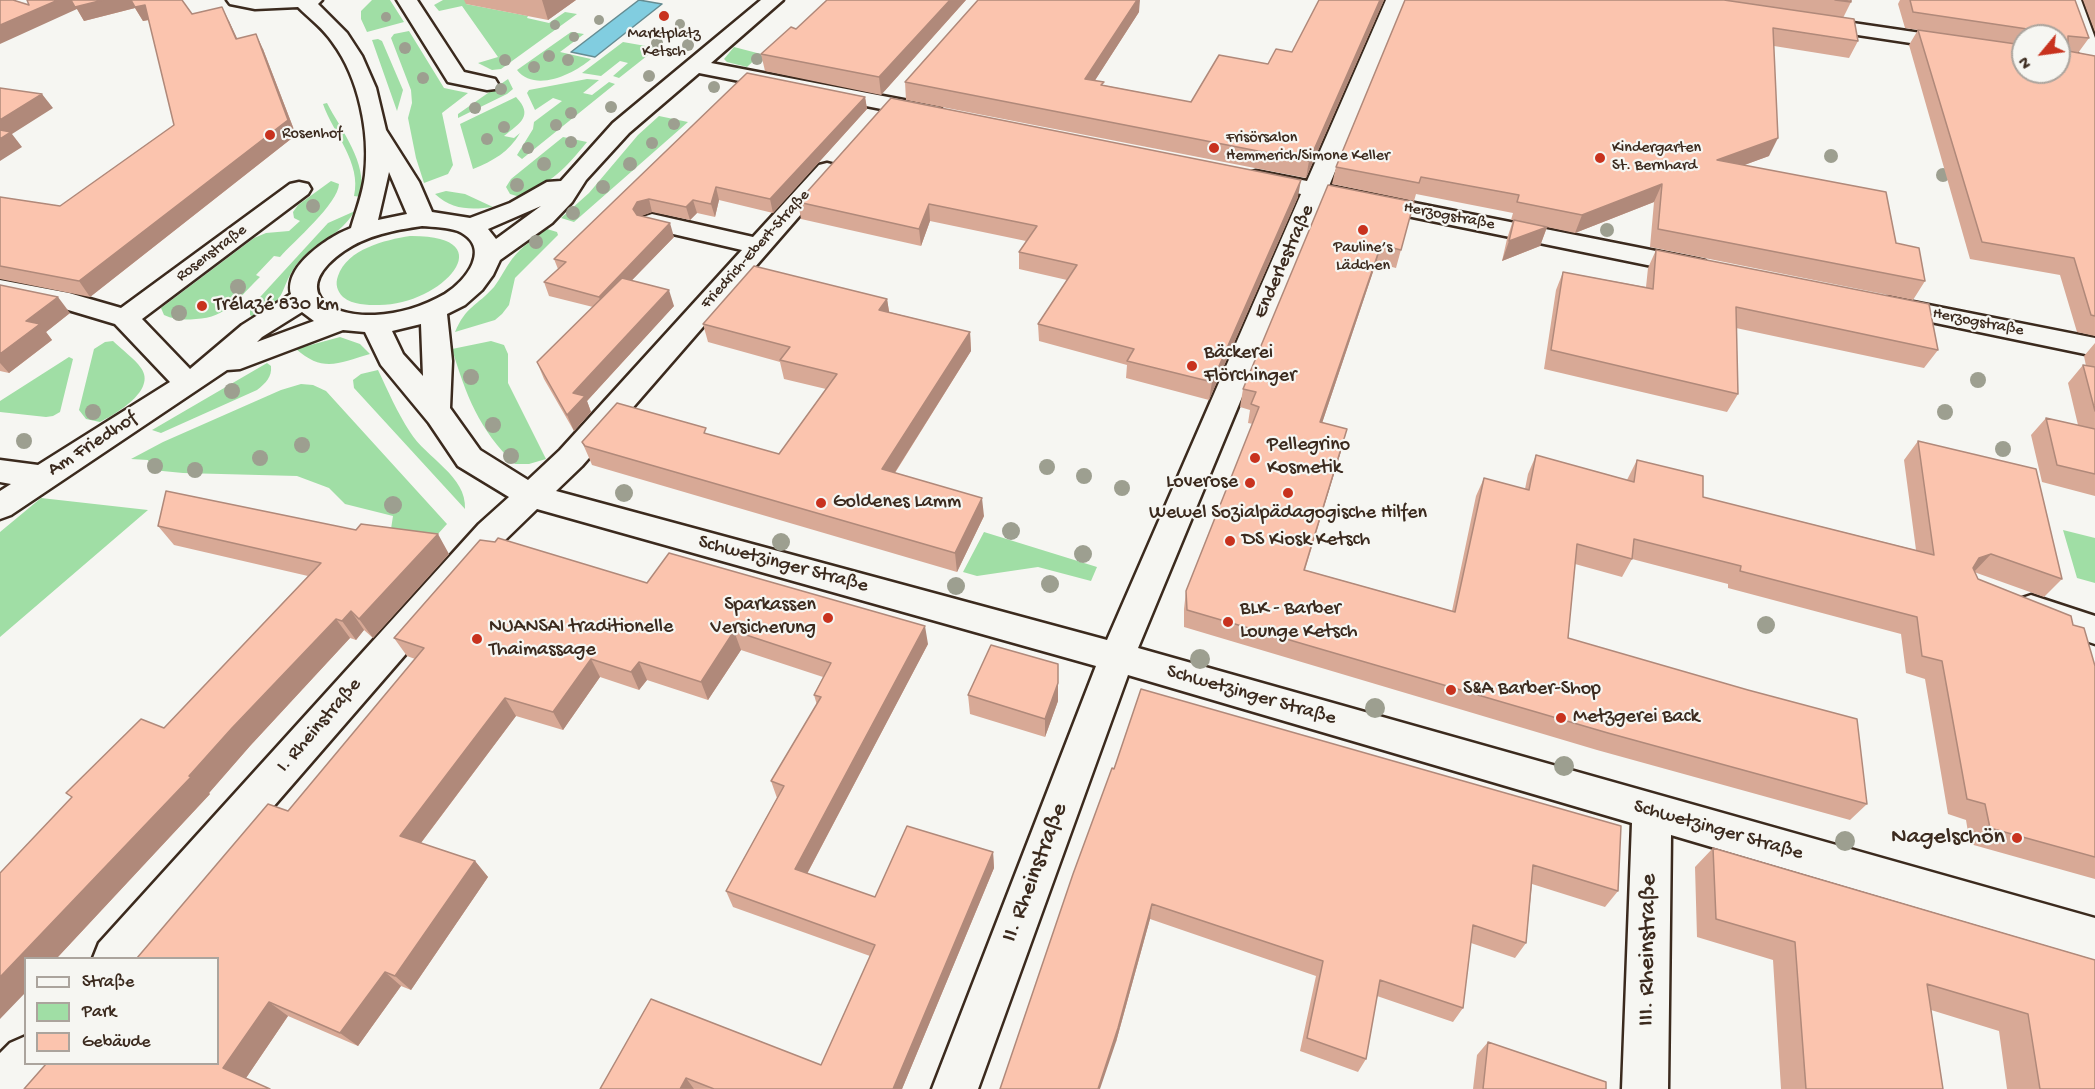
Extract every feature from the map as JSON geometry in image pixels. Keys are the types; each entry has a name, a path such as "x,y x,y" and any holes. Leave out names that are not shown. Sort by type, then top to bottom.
{"street":[{"path":"237,0 255,3 306,1 343,41 355,60 375,130 378,173 362,232"},
{"path":"407,0 456,77 487,84"},
{"path":"489,256 543,218 562,197 576,176 621,128 773,0"},
{"name":"Enderlestraße","path":"1117,657 1396,0"},
{"path":"2071,0 2095,66"},
{"path":"1793,20 2011,52"},
{"path":"2071,62 2095,66"},
{"path":"696,66 895,94 957,117"},
{"path":"865,128 895,94"},
{"path":"375,130 407,182 422,219"},
{"name":"Friedrich-Ebert-Straße","path":"529,495 571,458 842,153"},
{"name":"Herzogstraße","path":"1235,174 1724,272"},
{"path":"470,227 519,208 576,176"},
{"name":"Rosenstraße","path":"125,318 299,189"},
{"path":"422,219 448,221 470,227 487,245 489,256 484,271 473,285 433,310 405,319 375,324 339,322 310,308 304,298 304,281 315,263 335,246 362,232 392,223 422,219"},
{"path":"652,222 759,246"},
{"path":"0,288 69,301 125,318 200,377"},
{"path":"200,377 252,331 304,298"},
{"name":"Herzogstraße","path":"1863,300 2095,347"},
{"path":"433,310 438,361 435,411"},
{"path":"200,377 339,322"},
{"name":"Schwetzinger Straße","path":"375,324 391,358 435,411 468,458 529,495 1117,657 2095,939"},
{"name":"Am Friedhof","path":"0,507 200,377"},
{"path":"0,471 43,477"},
{"name":"I. Rheinstraße","path":"115,957 491,533 529,495"},
{"path":"2007,600 2095,630"},
{"name":"II. Rheinstraße","path":"955,1089 1117,657"},
{"name":"III. Rheinstraße","path":"1645,1089 1652,812"},
{"path":"0,1088 24,1061"}],"green space":[{"path":"372,0 390,0 404,22 367,32 361,19 361,11"},
{"path":"443,0 471,0 466,4 528,16 527,18 549,23 565,12 577,14 501,69 492,70 478,63 498,57 462,6 439,11 434,5"},
{"path":"409,31 444,88 468,93 442,113 453,165 448,174 424,183 408,118 412,103 411,90 391,38 394,34"},
{"path":"571,32 584,34 560,52 591,59 584,65 565,75 544,81 525,77 517,70"},
{"path":"372,40 382,41 403,90 397,111"},
{"path":"623,42 657,48 619,78 613,76 628,63 620,61 601,76 582,73"},
{"path":"734,47 761,54 747,67 727,62 724,59"},
{"path":"508,79 513,89 507,94 458,118 458,114"},
{"path":"587,79 599,80 583,93 592,95 609,82 615,84 522,159 517,155 533,129 534,122 562,101 553,98 535,110 527,93 529,90"},
{"path":"516,97 524,109 523,119 504,136 514,138 520,133 511,146 500,155 473,169 460,124"},
{"path":"327,103 357,159 362,184 361,197 354,196 354,172 323,104"},
{"path":"659,116 688,122 574,222 561,218 589,193 638,135"},
{"path":"563,137 587,142 550,180 520,197 510,194 506,187 511,179"},
{"path":"331,181 339,184 337,192 324,212 280,257 274,256 256,275 260,277 232,305 207,318 180,319 164,315 161,308 254,238 266,233 289,231 300,221 294,218 293,212 298,205"},
{"path":"446,191 465,194 493,207 462,208 448,203 435,194"},
{"path":"355,211 343,226 299,261 274,304 256,319 250,315 250,308 328,223"},
{"path":"547,229 557,232 558,235 515,278 509,305 502,314 495,320 455,332 463,317 494,287 516,255"},
{"path":"410,236 439,239 455,246 459,258 454,270 441,283 423,294 401,302 378,305 356,303 341,295 337,287 337,279 350,259 368,247"},
{"path":"340,337 360,344 370,354 340,363 323,364 296,349"},
{"path":"113,341 141,368 144,385 124,407 100,422 86,419 79,410 94,349 105,342"},
{"path":"491,341 504,345 508,354 508,383 546,459 529,464 515,464 492,438 475,411 452,349"},
{"path":"69,357 73,359 60,412 46,417 0,412 0,401"},
{"path":"267,363 271,366 269,377 257,390 161,433 152,430"},
{"path":"378,370 410,432 460,487 465,509 354,388 353,380 361,374"},
{"path":"301,384 313,385 326,391 447,524 437,535 391,529 393,516 345,504 329,488 297,476 152,470 148,460 131,459 163,442 281,390"},
{"path":"41,498 148,510 0,637 0,532"},
{"path":"2063,530 2095,538 2095,583 2077,578"},
{"path":"984,532 1097,567 1091,581 1038,567 977,576 963,572"}],"water":[{"path":"639,0 662,4 595,57 571,52"}],"building":[{"path":"0,0 13,0 29,5 27,0 58,0 0,25"},
{"path":"71,0 103,0 75,7"},
{"path":"131,0 182,0 192,14 222,7 236,39 256,34 288,120 79,281 0,266 0,197 60,206 174,125 145,5 135,7"},
{"path":"827,0 950,0 879,77 761,54 791,27 796,29"},
{"path":"978,0 1137,0 1085,79 1104,82 1101,85 1191,102 1219,55 1268,64 1276,49 1292,52 1319,0 1380,0 1309,161 905,82"},
{"path":"1405,0 1724,0 1854,19 1858,41 1773,28 1778,138 1717,160 1886,192 1896,243 1919,248 1925,281 1658,229 1662,184 1582,215 1517,202 1519,195 1421,177 1419,183 1336,167"},
{"path":"1910,0 2075,0 2089,38 2071,36 2071,24 2011,24 2011,27 1913,12"},
{"path":"1918,30 2011,43 2011,84 2071,84 2071,52 2095,56 2095,316 2091,315 2074,258 1982,242"},
{"path":"747,73 865,97 770,199 716,187 711,204 693,200 686,207 649,199 637,202 633,209 637,215 670,223 599,297 544,282 566,262 554,259"},
{"path":"0,88 42,94 0,120"},
{"path":"891,98 1301,180 1212,382 1127,361 1134,349 1038,324 1077,265 1019,252 1037,226 929,204 919,229 798,202"},
{"path":"0,130 11,132 0,139"},
{"path":"1328,185 1414,202 1401,250 1381,245 1320,422 1347,429 1304,570 1455,612 1484,478 1529,490 1536,455 1634,482 1637,460 1703,476 1703,497 1934,555 1918,441 2036,469 2062,579 1991,554 1979,558 1973,568 1978,579 2071,616 2073,625 2084,628 2095,666 2095,857 1990,828 1985,804 1967,799 1942,661 1922,656 1917,617 1740,571 1741,566 1634,539 1632,559 1577,544 1568,638 1857,719 1867,804 1608,733 1187,610 1186,591 1259,407 1251,404 1256,392 1243,389"},
{"path":"1514,220 1547,227 1509,241"},
{"path":"1656,250 1929,304 1938,350 1736,307 1738,394 1551,350 1563,272 1653,289"},
{"path":"754,266 887,299 879,310 970,332 882,469 982,498 955,553 585,446 582,442 617,403 706,428 704,433 779,454 837,374 780,360 790,347 703,324"},
{"path":"622,278 669,290 573,393 585,396 567,415 537,362"},
{"path":"0,285 58,297 26,321 40,324 0,354"},
{"path":"2083,365 2095,367 2095,411"},
{"path":"2046,418 2095,429 2095,474 2057,465"},
{"path":"166,491 356,530 361,524 438,534 359,619 351,611 342,621 336,619 232,728 189,776 191,777 0,977 0,873 72,797 66,793 141,719 164,728 321,563 158,526"},
{"path":"498,538 647,583 669,553 925,626 795,869 875,897 907,826 993,852 893,1089 714,1089 686,1078 680,1089 600,1089 651,999 821,1065 875,945 726,891 784,786 771,781 821,697 814,695 831,663 734,631 701,682 639,662 631,672 591,659 553,712 505,698 400,836 475,861 395,976 385,972 340,1033 269,1002 223,1068 270,1089 24,1089 45,1065 219,1065 219,957 138,957 268,804 288,811 424,648 394,638 480,540 495,542"},
{"path":"991,645 1058,664 1058,683 1045,719 968,695"},
{"path":"1141,689 1621,826 1618,891 1533,865 1526,943 1473,925 1463,1008 1380,980 1366,1059 1307,1038 1323,961 1152,904 1118,1028 1098,1089 1000,1089 1073,874 1112,768 1114,769"},
{"path":"1713,848 2095,960 2095,1089 2040,1089 2028,1014 1927,984 1943,1089 1806,1089 1795,942 1716,919"},
{"path":"1488,1042 1606,1082 1606,1089 1483,1089"}],"place":[{"name":"Marktplatz Ketsch","path":"664,16"},
{"name":"Rosenhof","path":"270,135"},
{"name":"Frisörsalon Hemmerich/Simone Keller","path":"1214,148"},
{"name":"Kindergarten St. Bernhard","path":"1600,158"},
{"name":"Pauline’s Lädchen","path":"1363,230"},
{"name":"Trélazé 830 km","path":"202,306"},
{"name":"Bäckerei Flörchinger","path":"1192,366"},
{"name":"Pellegrino Kosmetik","path":"1255,458"},
{"name":"Loverose","path":"1250,483"},
{"name":"Wewel Sozialpädagogische Hilfen","path":"1288,493"},
{"name":"Goldenes Lamm","path":"821,503"},
{"name":"DS Kiosk Ketsch","path":"1230,541"},
{"name":"Sparkassen Versicherung","path":"828,618"},
{"name":"BLK - Barber Lounge Ketsch","path":"1228,622"},
{"name":"NUANSAI traditionelle Thaimassage","path":"477,639"},
{"name":"S&A Barber-Shop","path":"1451,690"},
{"name":"Metzgerei Back","path":"1561,718"},
{"name":"Nagelschön","path":"2017,838"}]}
